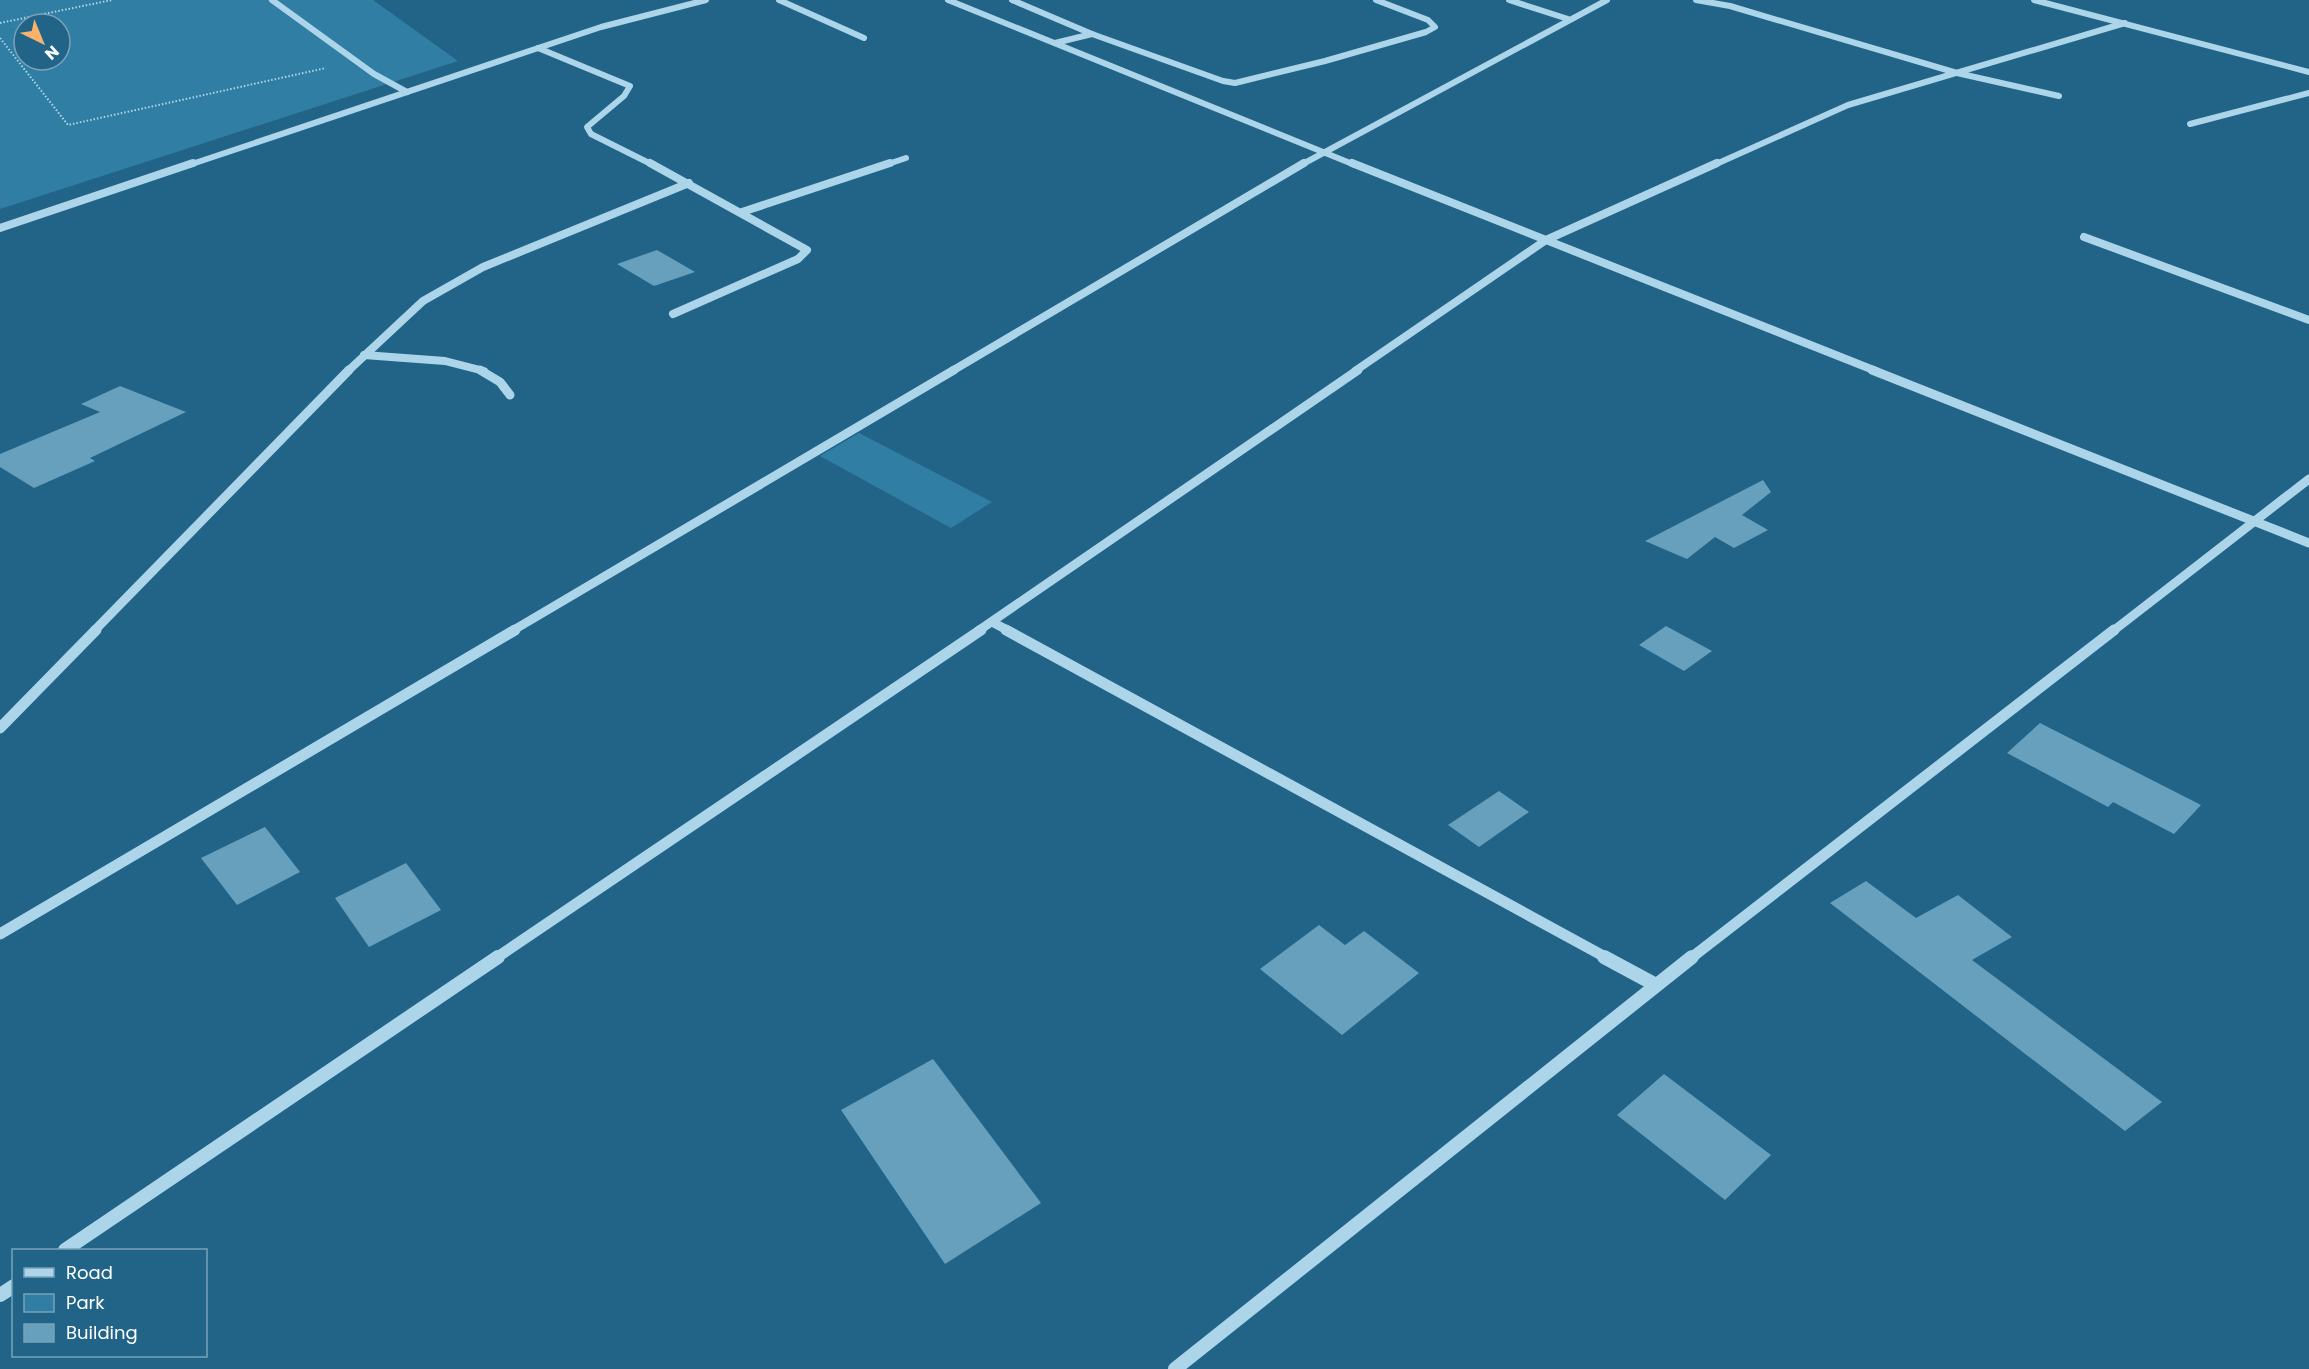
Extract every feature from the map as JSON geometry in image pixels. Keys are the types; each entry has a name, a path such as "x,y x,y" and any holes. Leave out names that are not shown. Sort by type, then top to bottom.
{"street":[{"path":"272,0 356,61 407,92"},
{"path":"0,228 601,27 706,0"},
{"path":"779,0 864,38"},
{"path":"948,0 1323,152 2309,543"},
{"path":"1012,0 1092,34 1223,81 1235,83 1324,61 1426,32 1435,27 1428,20 1376,0"},
{"path":"1509,0 1568,19"},
{"path":"0,934 1323,152 1607,0"},
{"path":"1696,0 1740,9 1957,73 2059,96"},
{"path":"2034,0 2309,72"},
{"path":"671,3 679,7"},
{"path":"68,1249 992,622 1546,240 1848,105 2125,23"},
{"path":"1055,43 1092,34"},
{"path":"538,48 630,86 624,96 587,127 591,134 689,183 807,250 798,259 673,314"},
{"path":"2190,124 2309,93"},
{"path":"742,212 906,158"},
{"path":"0,728 364,355 423,301 483,267 689,183"},
{"path":"2084,237 2309,320"},
{"path":"364,355 450,362 474,367 505,384 510,395"},
{"path":"1175,1369 1656,985 2309,479"},
{"path":"992,622 1656,985"}],"path":[{"path":"0,22 112,0"},
{"path":"0,38 68,124 356,61"}],"green space":[{"path":"0,0 373,0 458,61 0,209"},
{"path":"859,433 992,502 951,528 820,456"}],"building":[{"path":"657,250 695,272 654,286 617,264"},
{"path":"120,386 186,412 90,458 95,461 34,488 0,467 0,454 100,412 81,404"},
{"path":"1763,480 1771,492 1742,515 1768,530 1734,548 1715,537 1687,559 1645,541"},
{"path":"1666,626 1712,651 1684,671 1639,645"},
{"path":"2040,723 2201,805 2174,834 2113,802 2108,807 2007,753"},
{"path":"1499,791 1529,812 1479,847 1448,825"},
{"path":"265,827 300,872 237,905 201,858"},
{"path":"406,863 441,910 369,947 335,898"},
{"path":"1866,881 1916,918 1958,895 2012,937 1972,960 2162,1102 2125,1131 1830,903"},
{"path":"1319,925 1345,945 1364,931 1419,973 1342,1035 1260,969"},
{"path":"933,1059 1041,1203 945,1264 841,1110"},
{"path":"1664,1074 1771,1155 1725,1200 1617,1115"}]}
